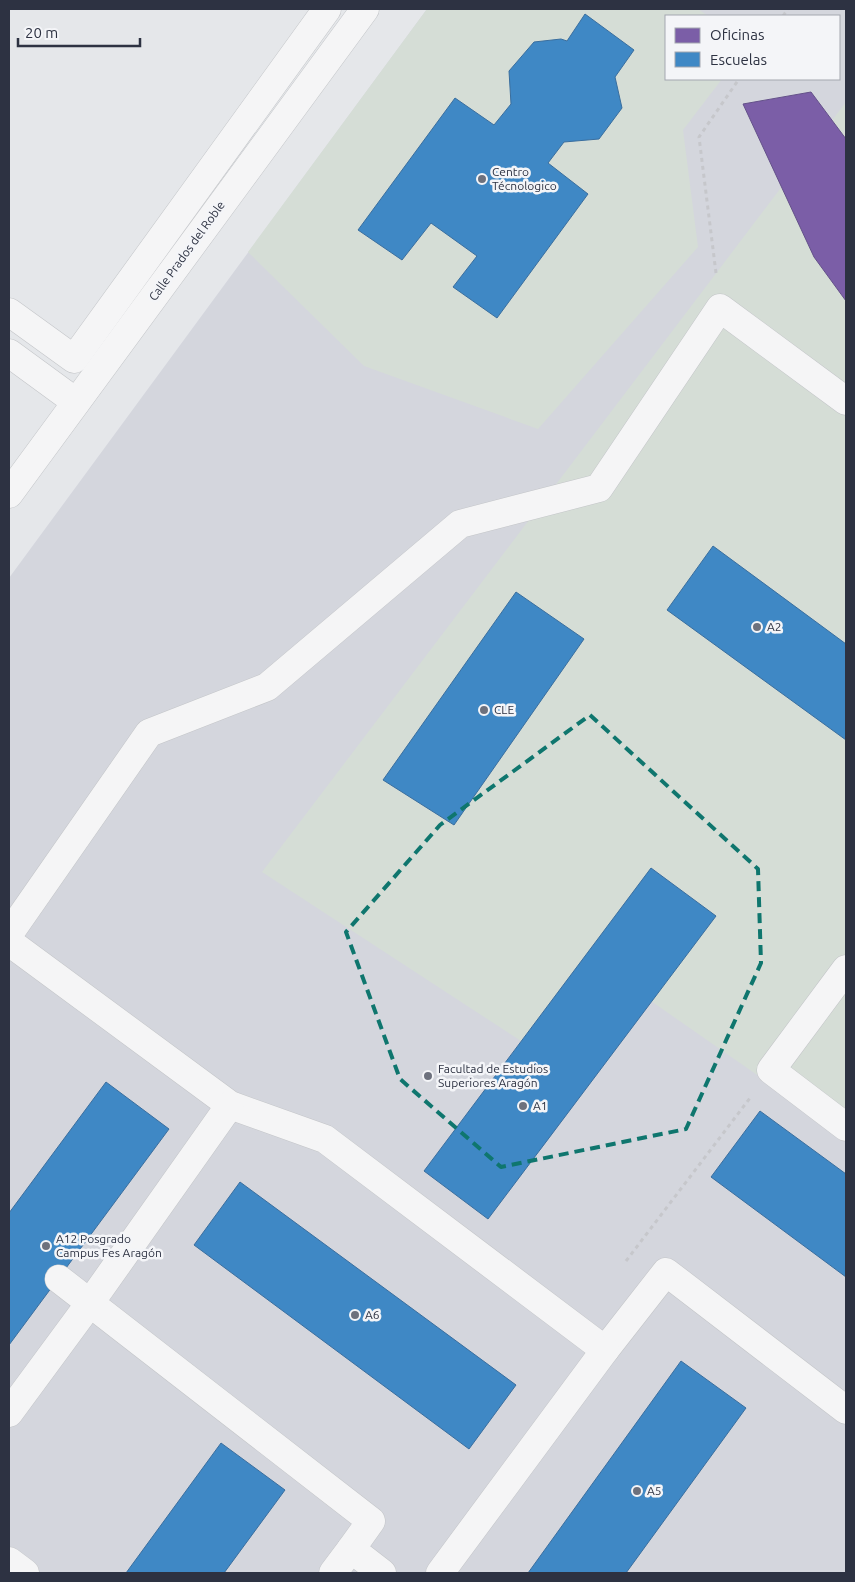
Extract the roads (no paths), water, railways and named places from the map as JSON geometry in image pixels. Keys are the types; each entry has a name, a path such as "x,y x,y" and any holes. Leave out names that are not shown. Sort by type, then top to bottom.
{"street":[{"path":"9,312 74,359 327,9"},
{"name":"Calle Prados del Roble","path":"9,494 365,9"},
{"path":"9,934 149,732 267,687 460,524 599,488 720,308 846,402"},
{"path":"9,353 76,402"},
{"path":"9,942 230,1105 324,1139 605,1350"},
{"path":"846,968 771,1070 846,1127"},
{"path":"9,1413 90,1303 230,1105"},
{"path":"440,1573 605,1350 666,1272 846,1410"},
{"path":"59,1278 371,1521 333,1573"},
{"path":"351,1549 382,1573"},
{"path":"9,1561 25,1573"}],"place":[{"name":"Centro Técnologico","path":"482,179"},
{"name":"A2","path":"757,627"},
{"name":"CLE","path":"484,710"},
{"name":"Facultad de Estudios Superiores Aragón","path":"428,1076"},
{"name":"A1","path":"523,1106"},
{"name":"A12 Posgrado Campus Fes Aragón","path":"46,1246"},
{"name":"A6","path":"355,1315"},
{"name":"A5","path":"637,1491"}]}
